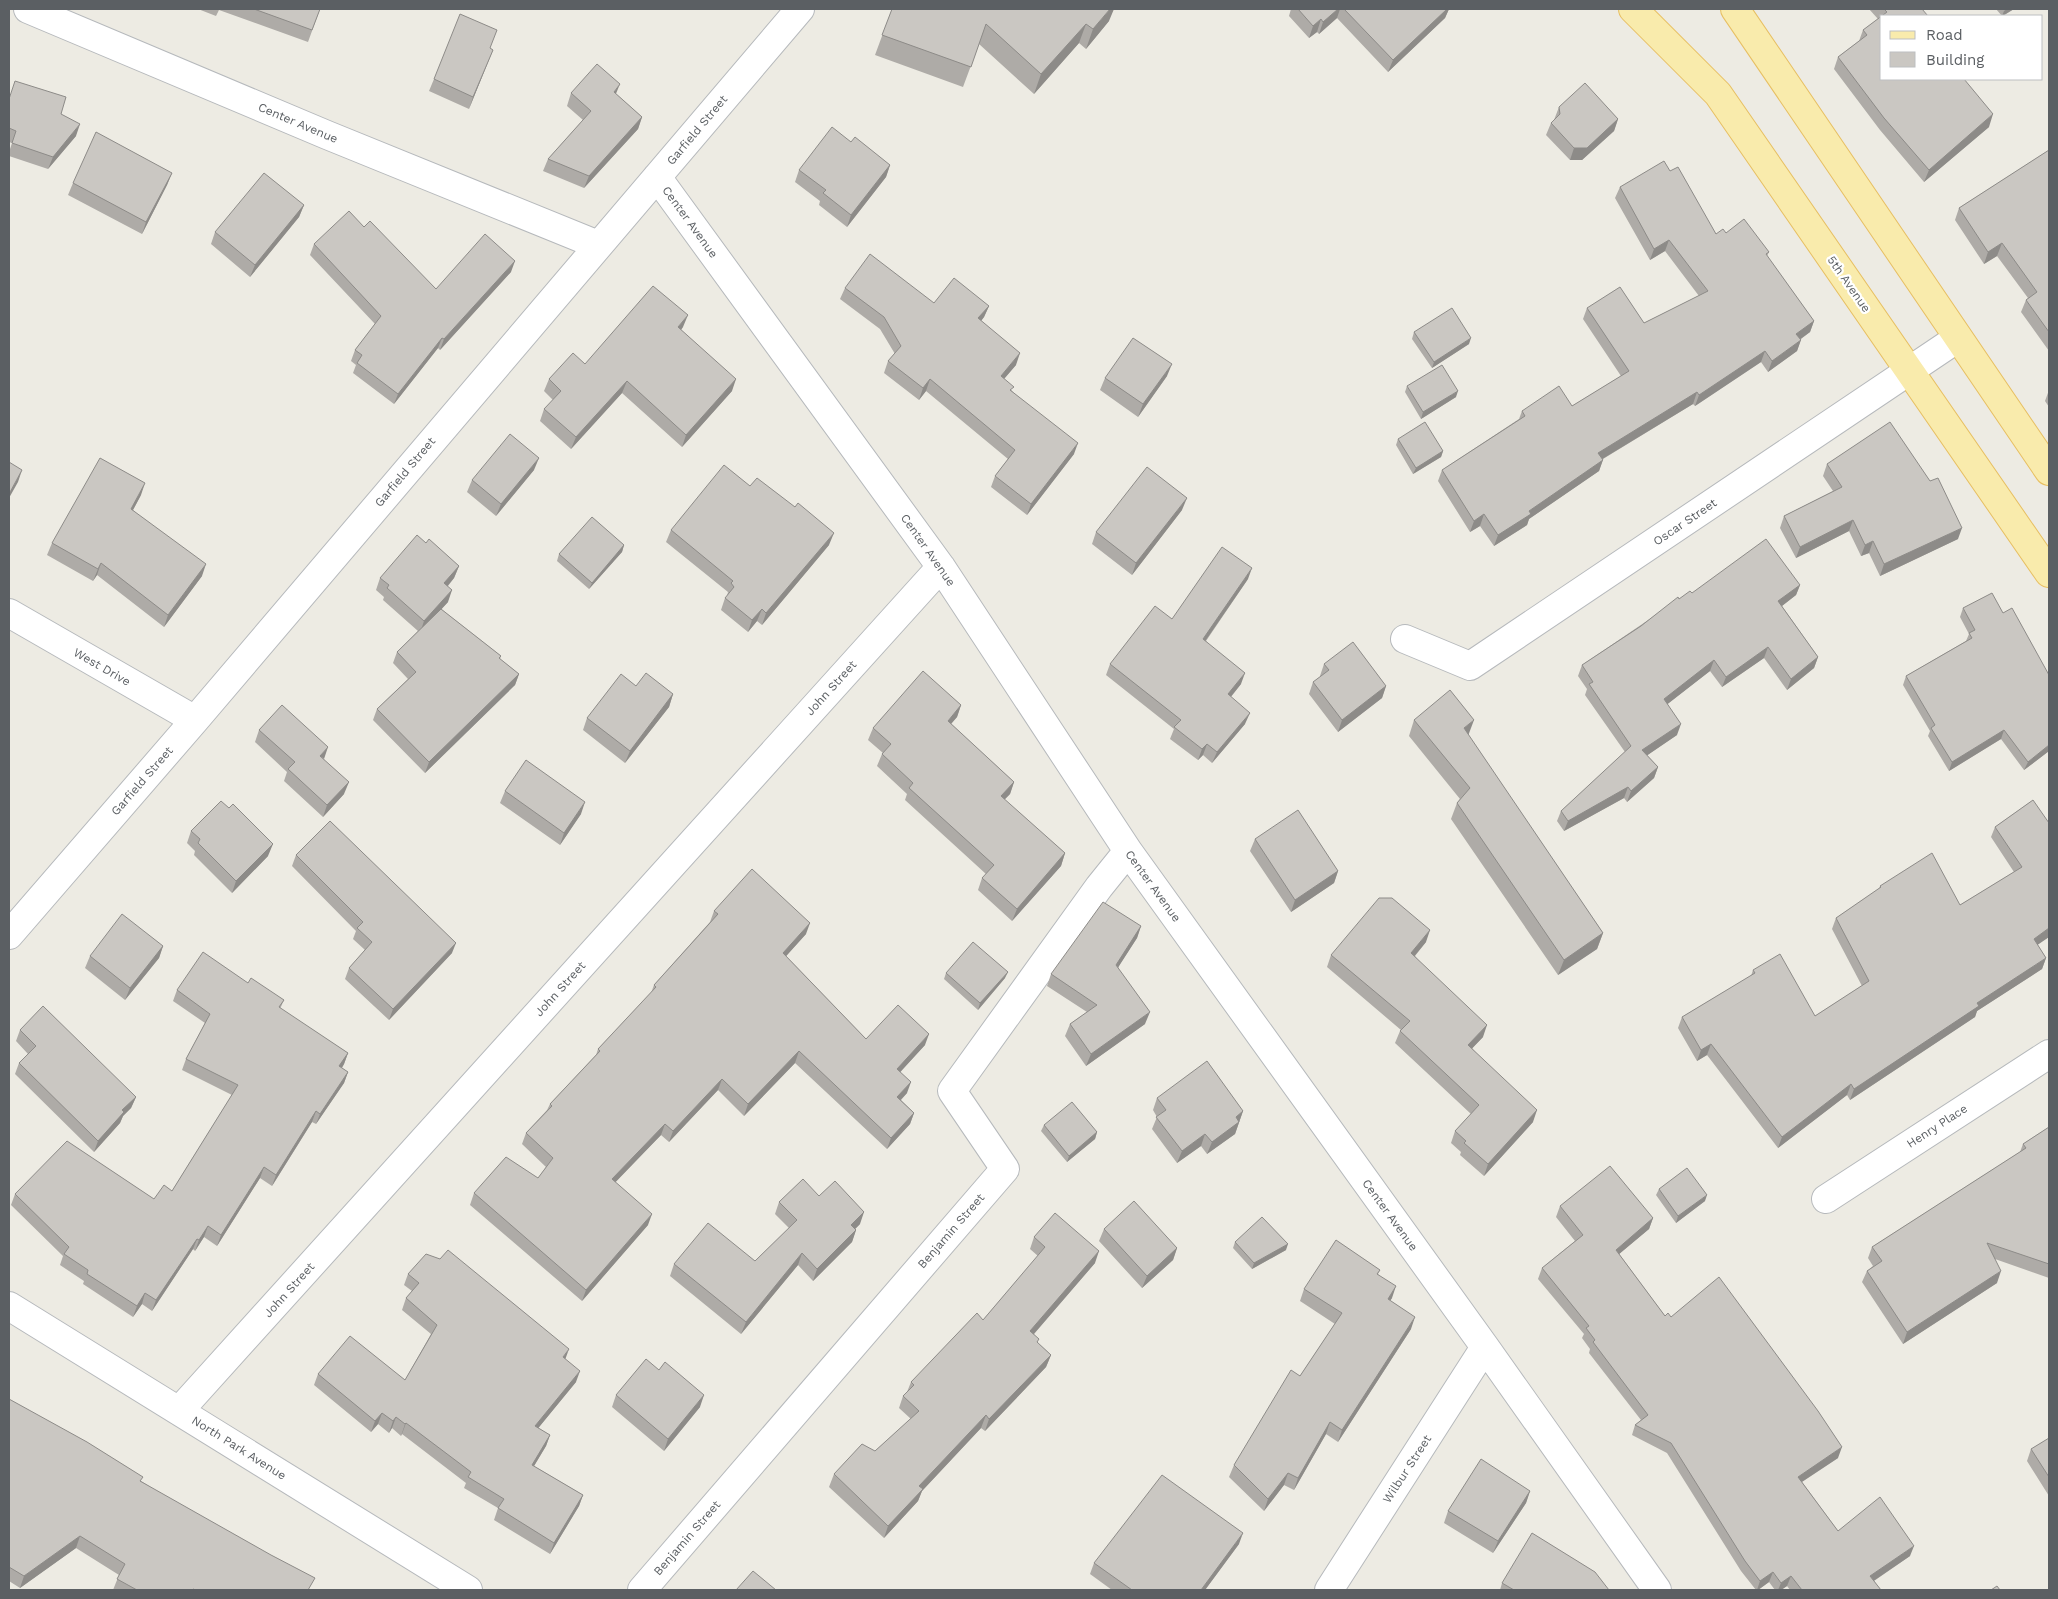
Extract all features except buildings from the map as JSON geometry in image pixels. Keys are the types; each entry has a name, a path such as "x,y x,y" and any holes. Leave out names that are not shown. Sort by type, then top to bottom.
{"main road":[{"name":"5th Avenue","path":"1633,9 1718,94 2049,573"},
{"path":"1734,9 2049,471"}],"street":[{"name":"Center Avenue","path":"28,9 336,139 598,245"},
{"name":"Garfield Street","path":"9,935 195,720 800,9"},
{"name":"Center Avenue","path":"657,177 941,567 1128,851 1485,1347 1657,1590"},
{"name":"Oscar Street","path":"1404,638 1470,666 1958,338"},
{"name":"John Street","path":"179,1411 941,567"},
{"name":"West Drive","path":"9,613 195,720"},
{"name":"Benjamin Street","path":"642,1590 1005,1168 952,1091 1099,887 1128,851"},
{"name":"Henry Place","path":"1826,1199 2049,1054"},
{"name":"North Park Avenue","path":"9,1306 468,1590"},
{"name":"Wilbur Street","path":"1329,1590 1485,1347"}]}
